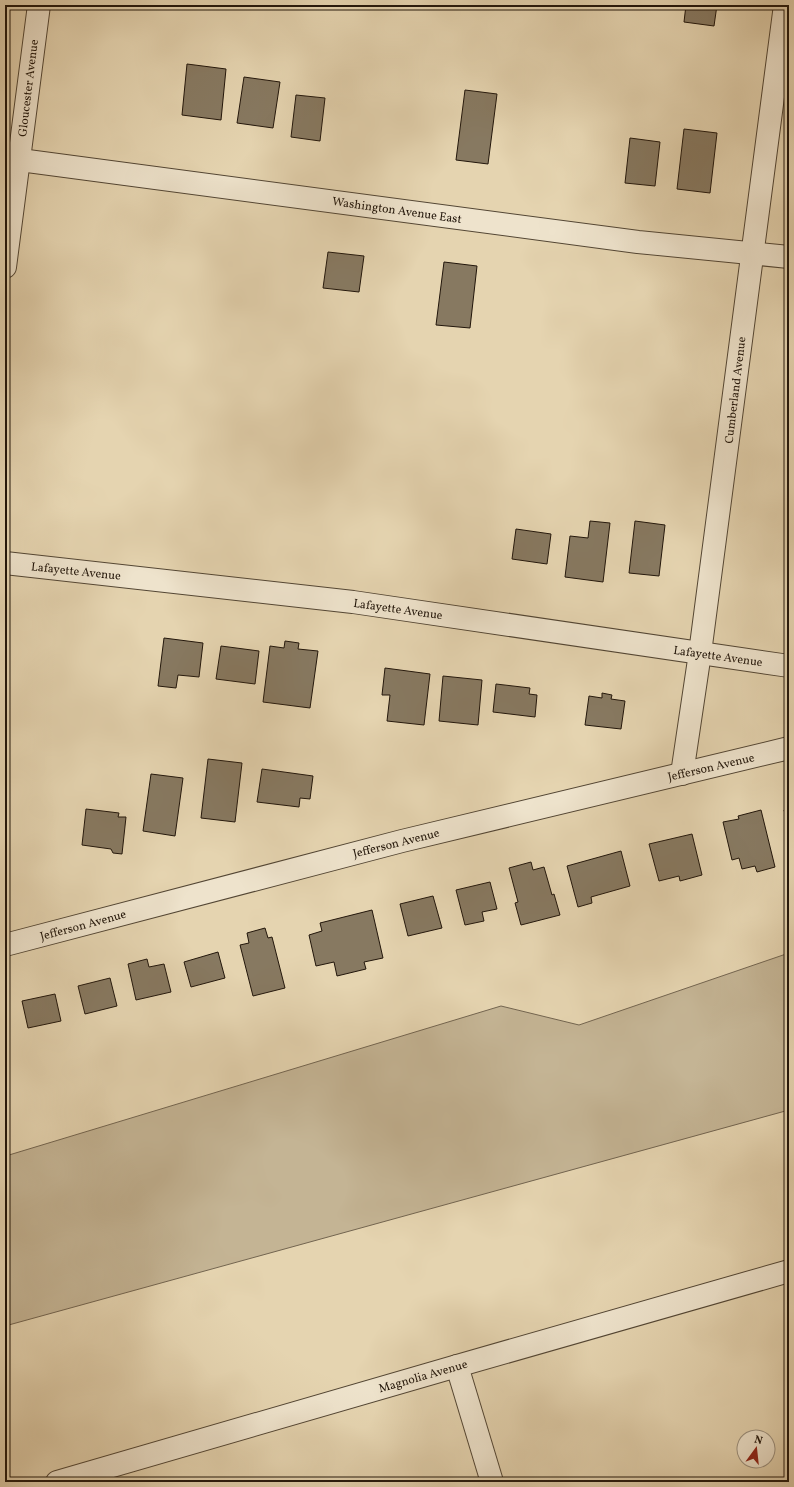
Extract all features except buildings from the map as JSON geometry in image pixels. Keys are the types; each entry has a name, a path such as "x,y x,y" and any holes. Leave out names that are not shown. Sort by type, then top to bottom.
{"street":[{"name":"Gloucester Avenue","path":"5,267 12,159 39,5"},
{"name":"Cumberland Avenue","path":"682,774 700,653 785,5"},
{"name":"Washington Avenue East","path":"12,159 638,242 753,252 789,257"},
{"name":"Lafayette Avenue","path":"5,563 353,602 789,666"},
{"name":"Jefferson Avenue","path":"5,945 402,841 789,748"},
{"name":"Magnolia Avenue","path":"57,1482 81,1478 457,1366 789,1271"},
{"path":"457,1366 492,1482"}],"shaded area":[{"path":"789,953 789,1110 5,1326 5,1151 9,1155 501,1006 579,1025"}]}
